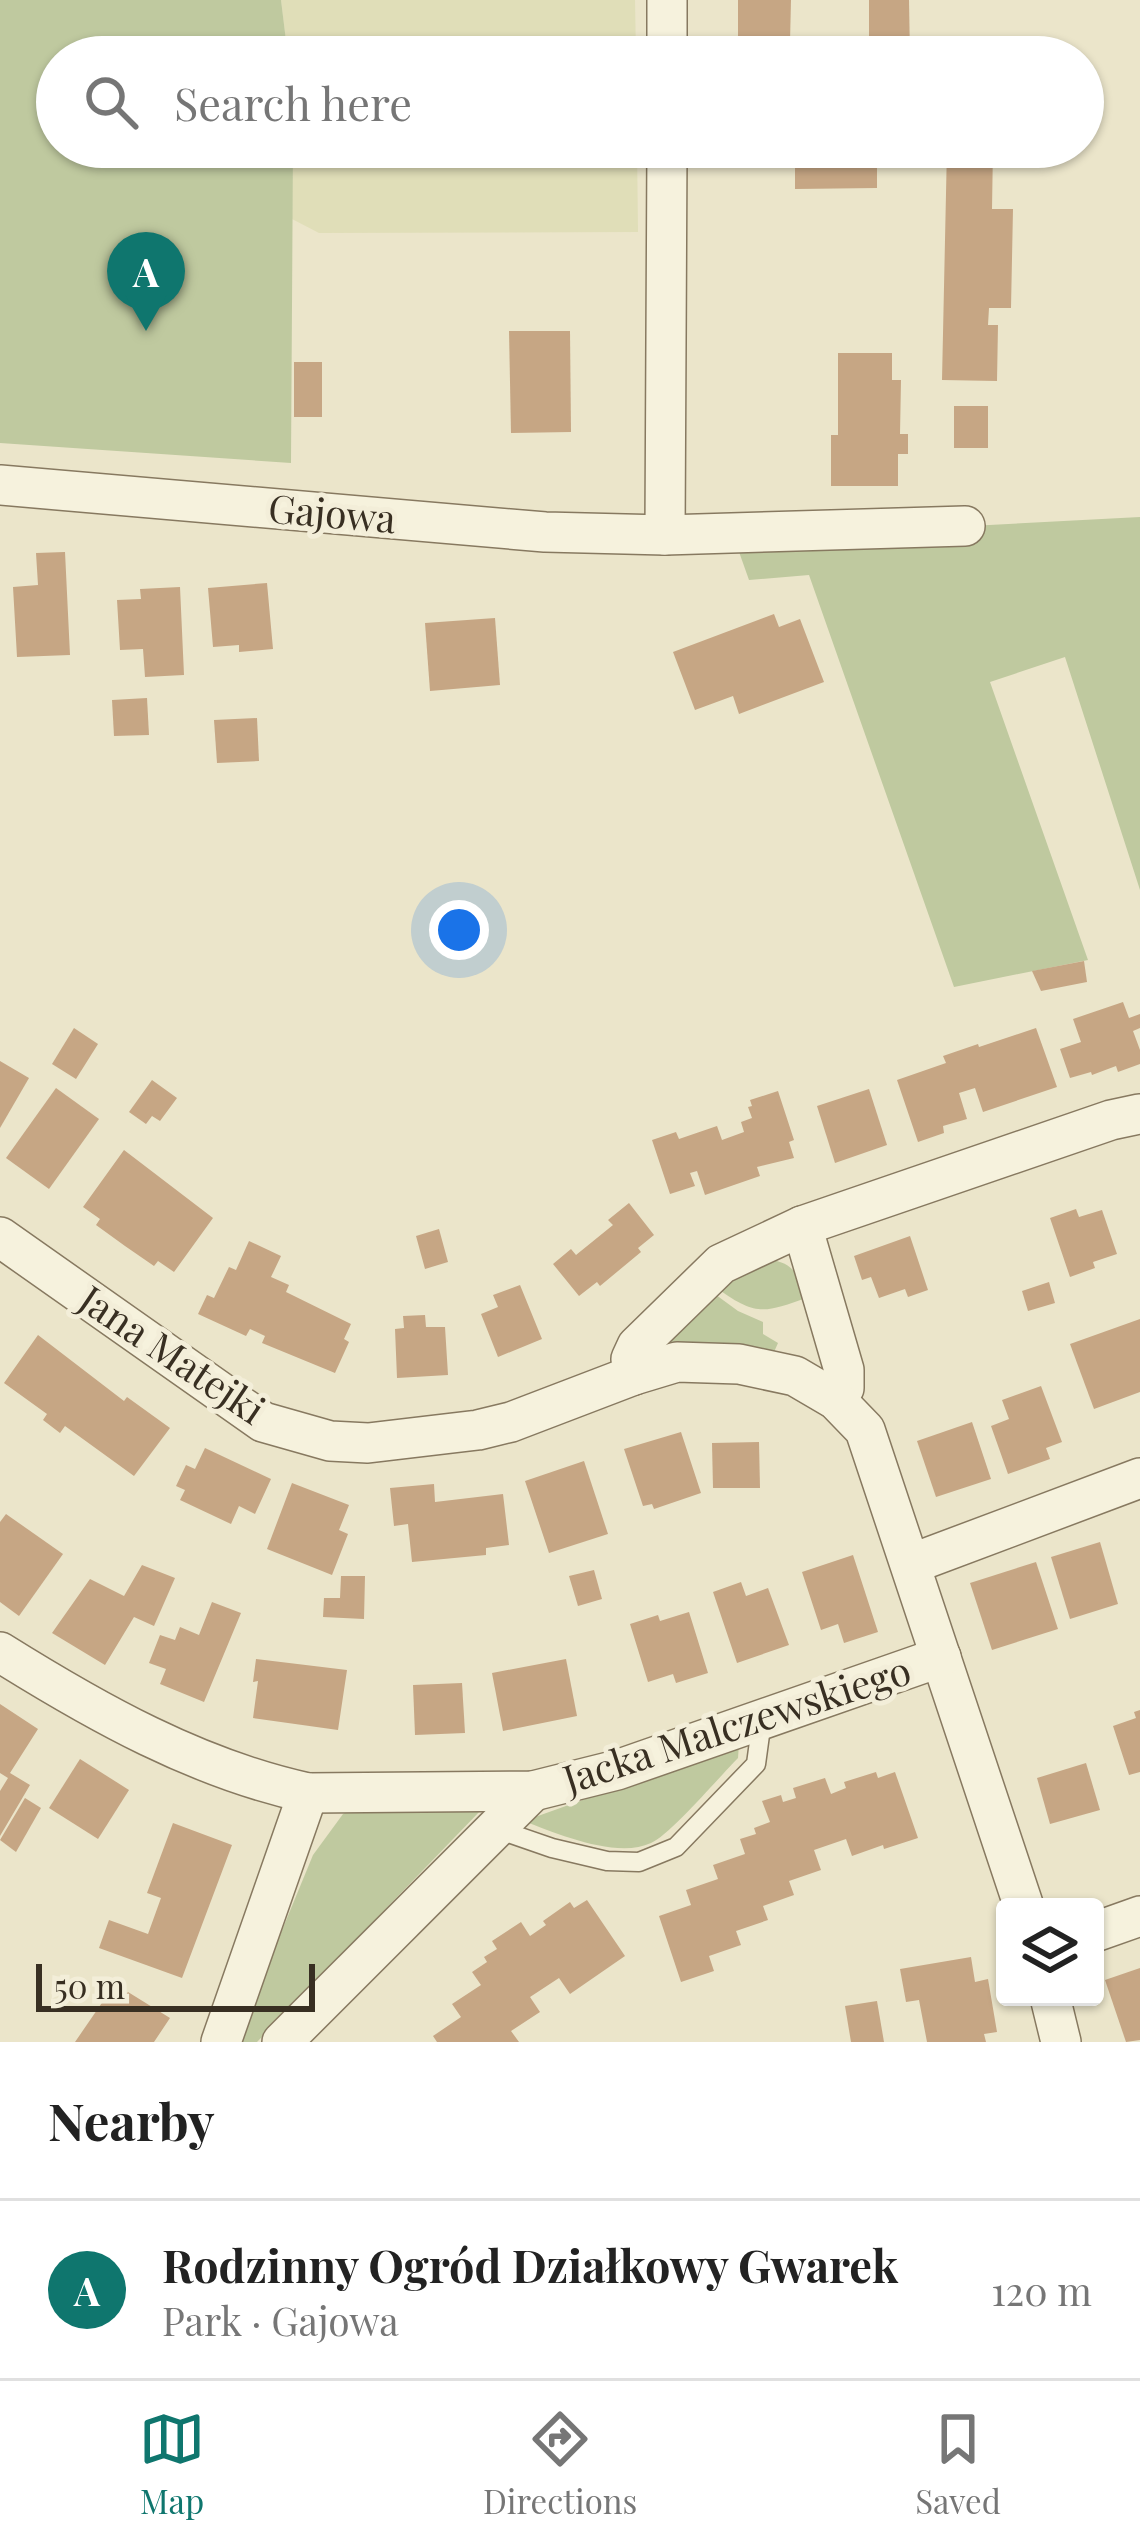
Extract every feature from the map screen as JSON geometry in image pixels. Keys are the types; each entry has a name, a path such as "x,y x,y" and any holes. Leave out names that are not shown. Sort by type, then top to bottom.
{"street":[{"path":"667,36 668,0"},
{"path":"665,535 667,168"},
{"name":"Gajowa","path":"0,485 545,532 665,535 965,526"},
{"path":"634,1375 631,1359 637,1346 721,1264 802,1226 1139,1114"},
{"path":"802,1226 844,1370 844,1388 836,1400"},
{"name":"Jana Matejki","path":"0,1237 263,1422 330,1442 368,1443 478,1430 677,1362 739,1364 795,1376 836,1400 865,1430 1021,1898"},
{"path":"911,1564 1140,1478"},
{"name":"Jacka Malczewskiego","path":"0,1652 98,1712 177,1749 308,1793 533,1791 617,1770 941,1657"},
{"name":"Jacka Malczewskiego","path":"282,2042 533,1791"},
{"path":"221,2042 308,1793"},
{"path":"1104,1929 1140,1916"},
{"path":"1052,2006 1060,2042"}],"lane":[{"path":"494,1828 607,1861 639,1862 676,1846 756,1764 762,1720"}],"shaded area":[{"path":"281,0 635,0 636,36 285,36"},
{"path":"293,168 637,168 638,232 319,233 292,219"}],"green space":[{"path":"0,0 281,0 285,36 36,36 36,168 293,168 291,463 0,443"},
{"path":"1140,517 1140,890 1065,657 990,682 1088,960 954,987 809,575 749,580 738,549 778,536"},
{"path":"769,1260 794,1272 806,1298 760,1309 718,1289"},
{"path":"712,1292 763,1322 763,1334 778,1343 774,1352 668,1350 660,1338"},
{"path":"739,1744 738,1758 651,1843 605,1846 524,1821"},
{"path":"365,1801 483,1808 257,2042 236,2042 313,1855 343,1814"}],"building":[{"path":"738,0 791,0 790,36 738,36"},
{"path":"869,0 909,0 910,36 869,36"},
{"path":"795,168 877,168 877,188 795,189"},
{"path":"947,168 993,168 992,209 1013,209 1011,308 989,308 988,325 998,325 997,381 942,380"},
{"path":"509,331 570,331 571,432 511,433"},
{"path":"838,353 892,353 892,380 901,380 900,434 908,434 908,454 898,454 898,486 831,486 831,435 838,435"},
{"path":"294,362 322,362 322,417 294,417"},
{"path":"954,406 988,406 988,448 954,448"},
{"path":"65,552 70,655 17,657 13,587 38,585 36,553"},
{"path":"267,583 273,649 239,652 239,645 213,647 208,588"},
{"path":"180,587 184,675 145,677 143,649 120,650 117,600 141,599 140,589"},
{"path":"774,614 779,627 800,619 824,682 739,714 733,696 695,710 673,652"},
{"path":"495,618 500,685 430,691 425,623"},
{"path":"147,698 149,735 114,736 112,700"},
{"path":"257,718 259,761 217,763 214,720"},
{"path":"1084,961 1087,982 1041,991 1032,971"},
{"path":"1123,1002 1129,1018 1140,1014 1140,1028 1133,1031 1140,1064 1070,1078 1060,1049 1081,1042 1073,1019"},
{"path":"74,1028 98,1044 76,1079 52,1064"},
{"path":"1036,1028 1057,1087 983,1112 975,1088 959,1093 967,1119 943,1126 944,1133 918,1142 897,1080 946,1063 943,1056"},
{"path":"0,1061 29,1078 0,1128"},
{"path":"152,1080 177,1098 160,1121 152,1116 146,1124 129,1112"},
{"path":"56,1088 99,1119 49,1189 6,1158"},
{"path":"869,1089 887,1145 835,1163 817,1106"},
{"path":"778,1091 794,1140 789,1142 794,1158 757,1167 760,1176 705,1195 697,1171 690,1173 695,1186 670,1194 652,1140 676,1132 679,1139 717,1126 722,1140 744,1132 741,1122 752,1118 750,1100"},
{"path":"124,1150 213,1218 174,1272 158,1261 154,1266 125,1246 96,1225 100,1219 83,1207"},
{"path":"629,1203 654,1235 600,1286 597,1282 579,1296 553,1264 571,1249 576,1255 613,1225 608,1220"},
{"path":"1076,1209 1079,1217 1102,1210 1117,1254 1070,1277 1050,1218"},
{"path":"439,1229 448,1262 425,1269 416,1236"},
{"path":"910,1236 928,1290 908,1297 905,1289 879,1298 871,1277 862,1280 854,1256"},
{"path":"249,1241 281,1256 271,1277 289,1285 286,1292 351,1324 344,1339 349,1342 335,1373 262,1343 265,1336 250,1329 246,1336 198,1314 207,1295 214,1298 229,1267 236,1270"},
{"path":"1049,1282 1055,1303 1028,1311 1022,1291"},
{"path":"520,1285 542,1339 498,1357 481,1314 498,1307 493,1295"},
{"path":"425,1315 426,1327 445,1327 448,1375 397,1378 395,1329 404,1328 403,1316"},
{"path":"1140,1319 1140,1392 1094,1409 1070,1344"},
{"path":"38,1335 124,1401 127,1397 170,1428 134,1476 65,1426 60,1433 43,1420 47,1414 4,1383"},
{"path":"1041,1386 1062,1442 1046,1448 1050,1459 1008,1474 991,1426 1009,1419 1002,1400"},
{"path":"972,1422 991,1479 936,1497 917,1441"},
{"path":"681,1432 701,1493 654,1509 652,1504 643,1506 624,1449"},
{"path":"759,1442 760,1488 713,1488 712,1443"},
{"path":"205,1448 271,1479 255,1514 239,1506 231,1524 180,1500 185,1490 176,1486 186,1465 195,1469"},
{"path":"584,1461 608,1534 549,1553 525,1481"},
{"path":"292,1483 349,1505 339,1530 348,1534 332,1575 267,1549"},
{"path":"434,1484 435,1502 503,1494 509,1545 486,1548 486,1555 412,1562 408,1524 394,1526 390,1488"},
{"path":"6,1514 63,1554 19,1616 0,1602 0,1522"},
{"path":"1100,1542 1118,1604 1070,1619 1051,1557"},
{"path":"853,1555 878,1632 844,1643 838,1624 821,1630 802,1572"},
{"path":"1036,1562 1058,1629 992,1650 970,1583"},
{"path":"142,1565 175,1578 154,1626 134,1617 105,1665 52,1633 90,1579 124,1596"},
{"path":"594,1570 602,1599 578,1606 569,1576"},
{"path":"341,1576 365,1576 364,1619 323,1617 324,1598 340,1598"},
{"path":"741,1582 746,1596 768,1588 789,1645 737,1663 713,1592"},
{"path":"212,1602 241,1613 204,1702 160,1684 166,1669 149,1663 160,1635 175,1640 180,1627 199,1635"},
{"path":"689,1612 708,1673 676,1683 673,1674 648,1682 630,1624"},
{"path":"256,1659 347,1670 338,1730 253,1718"},
{"path":"566,1659 577,1716 503,1731 492,1673"},
{"path":"462,1683 465,1733 415,1735 413,1685"},
{"path":"0,1704 38,1729 10,1773 30,1785 0,1836 0,1791 8,1778 0,1773"},
{"path":"1140,1710 1140,1772 1129,1775 1113,1726 1136,1718 1134,1712"},
{"path":"80,1759 129,1790 98,1839 49,1808"},
{"path":"1086,1763 1100,1810 1050,1824 1037,1778"},
{"path":"876,1772 878,1778 895,1772 918,1838 852,1856 846,1839 814,1850 821,1870 789,1881 794,1895 763,1906 768,1920 736,1931 741,1945 709,1956 714,1971 681,1982 659,1916 691,1905 686,1890 718,1879 713,1865 745,1854 740,1839 770,1822 762,1801 781,1795 783,1802 796,1798 793,1788 825,1778 831,1794 846,1788 844,1782"},
{"path":"25,1798 41,1808 16,1852 0,1840"},
{"path":"173,1823 232,1845 182,1978 99,1948 109,1920 148,1934 161,1898 147,1893"},
{"path":"587,1900 625,1956 570,1994 559,1978 530,1997 540,2012 511,2031 519,2042 437,2042 433,2036 461,2017 452,2004 481,1985 472,1972 497,1949 492,1941 521,1922 530,1936 570,1902 574,1908"},
{"path":"971,1957 975,1982 988,1979 997,2032 984,2034 986,2042 927,2042 919,2000 906,2002 900,1969"},
{"path":"1140,1968 1140,2040 1126,2042 1105,1980"},
{"path":"128,1992 170,2018 154,2042 75,2042 108,1994 120,2002"},
{"path":"877,2001 884,2042 851,2042 845,2006"}],"place":[{"name":"Rodzinny Ogród Działkowy Gwarek","path":"146,331"}]}
